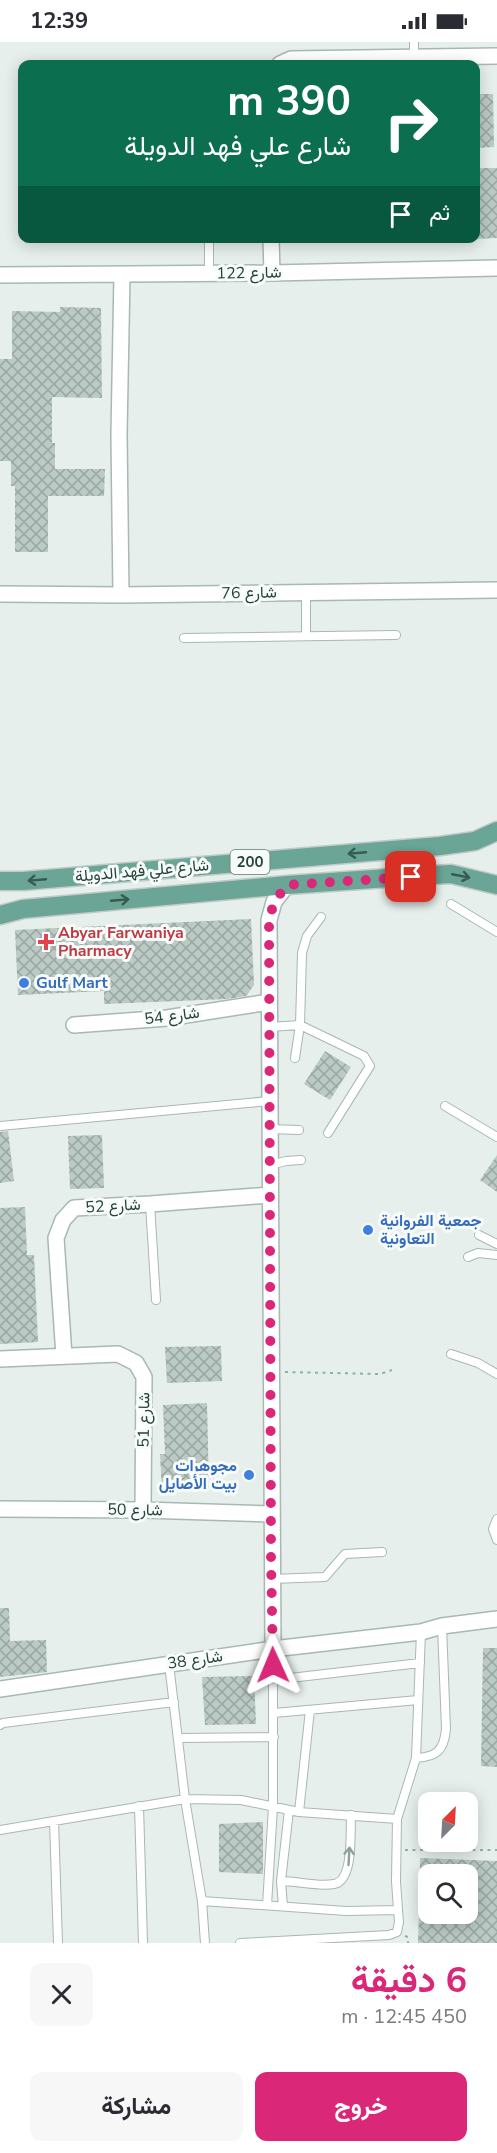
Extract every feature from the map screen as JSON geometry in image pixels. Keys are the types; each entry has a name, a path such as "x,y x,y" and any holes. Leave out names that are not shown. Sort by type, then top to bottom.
{"main road":[{"name":"شارع علي فهد الدويلة","path":"0,881 23,881 440,846 475,841 497,831"},
{"name":"شارع علي فهد الدويلة","path":"0,915 23,909 287,885 451,874 497,885"}],"street":[{"path":"289,60 414,50 497,56"},
{"path":"271,243 273,273"},
{"name":"شارع 122","path":"0,275 209,274 497,268"},
{"path":"121,595 119,434 122,275"},
{"name":"شارع 76","path":"0,594 121,595 497,590"},
{"path":"273,1649 269,920 274,902 287,885"},
{"name":"شارع 54","path":"74,1025 167,1018 269,1002"},
{"name":"شارع 52","path":"64,1356 56,1238 63,1220 74,1208 270,1195"},
{"name":"شارع 51","path":"0,1359 118,1354 136,1363 144,1377 143,1510"},
{"name":"شارع 50","path":"0,1509 271,1514"},
{"name":"شارع 38","path":"0,1689 273,1649 421,1632 442,1626 497,1619"}],"lane":[{"path":"209,243 209,274"},
{"path":"306,592 306,636"},
{"path":"184,638 396,634"},
{"path":"452,904 497,932"},
{"path":"295,1058 300,1025 302,953 307,936 321,917"},
{"path":"269,1027 300,1025 364,1056 370,1066 328,1133"},
{"path":"0,1126 269,1101"},
{"path":"445,1106 497,1137"},
{"path":"270,1129 299,1130"},
{"path":"270,1165 301,1160"},
{"path":"150,1204 156,1300"},
{"path":"478,1235 497,1244"},
{"path":"468,1257 478,1252 497,1255"},
{"path":"451,1354 478,1363 497,1374"},
{"path":"497,1519 493,1529 497,1540"},
{"path":"271,1579 325,1577 345,1554 382,1552"},
{"path":"416,1758 435,1755 444,1741 442,1626"},
{"path":"240,1943 389,1935 397,1932 399,1922 397,1819 416,1758 421,1632"},
{"path":"267,1905 273,1807 273,1649"},
{"path":"273,1680 420,1663"},
{"path":"169,1664 185,1799 202,1901 205,1943"},
{"path":"274,1713 418,1700"},
{"path":"0,1725 174,1702"},
{"path":"299,1812 310,1710"},
{"path":"178,1738 274,1737"},
{"path":"0,1829 185,1799 241,1800 299,1812 397,1819"},
{"path":"139,1806 143,1943"},
{"path":"283,1906 289,1810"},
{"path":"285,1881 329,1884 342,1881 348,1867 351,1815"},
{"path":"54,1821 58,1943"},
{"path":"202,1901 346,1911 398,1910"}],"path":[{"path":"270,1371 380,1374 392,1370"},
{"path":"397,1850 497,1850"}],"building":[{"path":"480,94 493,94 494,147 480,148"},
{"path":"480,168 497,168 497,238 480,239"},
{"path":"60,307 101,308 102,398 52,397 52,443 55,443 55,469 105,469 104,496 48,496 48,552 15,552 15,486 11,486 11,461 0,461 0,359 12,359 12,311 60,312"},
{"path":"251,919 254,985 246,996 227,999 104,1004 104,991 18,995 15,930"},
{"path":"325,1051 351,1067 330,1100 304,1084"},
{"path":"8,1131 14,1181 0,1183 0,1132"},
{"path":"102,1135 104,1188 70,1189 68,1136"},
{"path":"497,1155 497,1192 480,1180"},
{"path":"25,1207 27,1255 34,1255 38,1342 0,1344 0,1208"},
{"path":"221,1346 222,1381 167,1383 165,1347"},
{"path":"207,1403 209,1488 162,1490 160,1454 165,1454 163,1405"},
{"path":"0,1608 9,1608 10,1641 46,1640 47,1672 0,1677"},
{"path":"483,1648 497,1648 497,1767 481,1766"},
{"path":"254,1676 256,1724 205,1725 202,1677"},
{"path":"263,1822 263,1874 219,1872 219,1824"},
{"path":"420,1858 497,1861 497,1943 418,1943 419,1924 478,1924 478,1864 420,1864"}],"place":[{"name":"Abyar Farwaniya Pharmacy","path":"46,942"},
{"name":"Gulf Mart","path":"24,983"},
{"name":"جمعية الفروانية التعاونية","path":"368,1230"},
{"name":"مجوهرات بيت الأصايل","path":"249,1475"}],"route":[{"path":"273,1665 269,920 274,902 287,885 411,877"}]}
